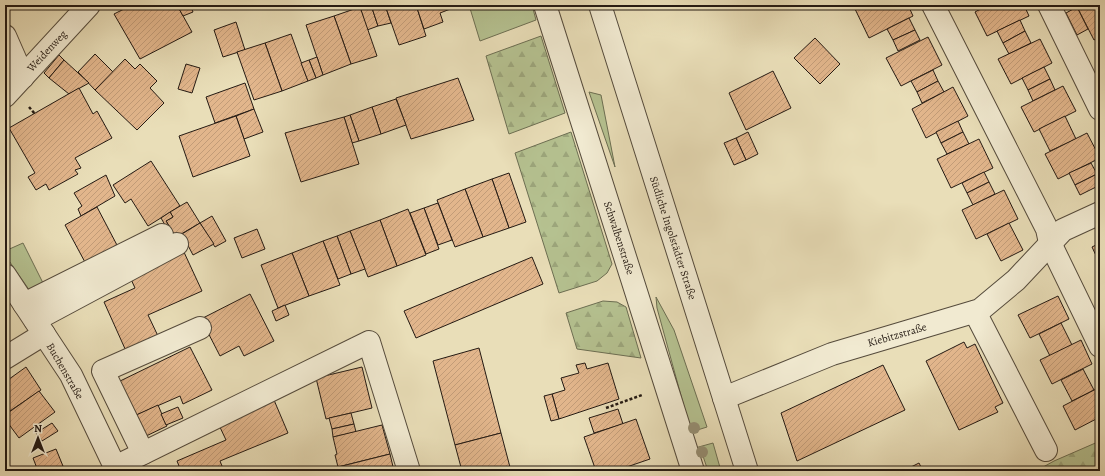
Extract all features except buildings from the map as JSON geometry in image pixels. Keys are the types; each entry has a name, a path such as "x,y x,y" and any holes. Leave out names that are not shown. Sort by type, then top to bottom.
{"street":[{"name":"Weidenweg","path":"5,96 89,5"},
{"name":"Schwalbenstraße","path":"545,5 693,471"},
{"name":"Südliche Ingolstädter Straße","path":"600,5 747,471"},
{"path":"933,5 1047,229 1050,243 1100,346"},
{"path":"1049,5 1100,109"},
{"path":"5,36 23,77"},
{"name":"Kiebitzstraße","path":"724,398 830,347 980,310 1016,280 1063,230 1100,213"},
{"path":"5,358 34,319 169,239"},
{"name":"Buchenstraße","path":"5,275 71,375 116,469"},
{"path":"975,312 1046,450"},
{"path":"76,385 200,328"},
{"path":"116,469 143,453 369,342 409,471"},
{"path":"104,371 143,453"}],"path":[{"path":"29,107 35,114"},
{"path":"606,408 644,394"}],"green space":[{"path":"469,5 532,5 536,20 480,41"},
{"path":"541,36 565,113 509,134 486,56"},
{"path":"589,92 601,95 615,167"},
{"path":"571,132 612,264 607,273 597,281 559,293 515,153"},
{"path":"23,243 45,287 32,294 5,255 5,251"},
{"path":"656,297 674,330 707,427 691,432 657,308"},
{"path":"603,301 617,302 626,307 641,358 577,349 566,313"},
{"path":"1100,441 1100,471 1036,471 1054,461"},
{"path":"713,443 721,471 708,471 703,456 695,448"}]}
